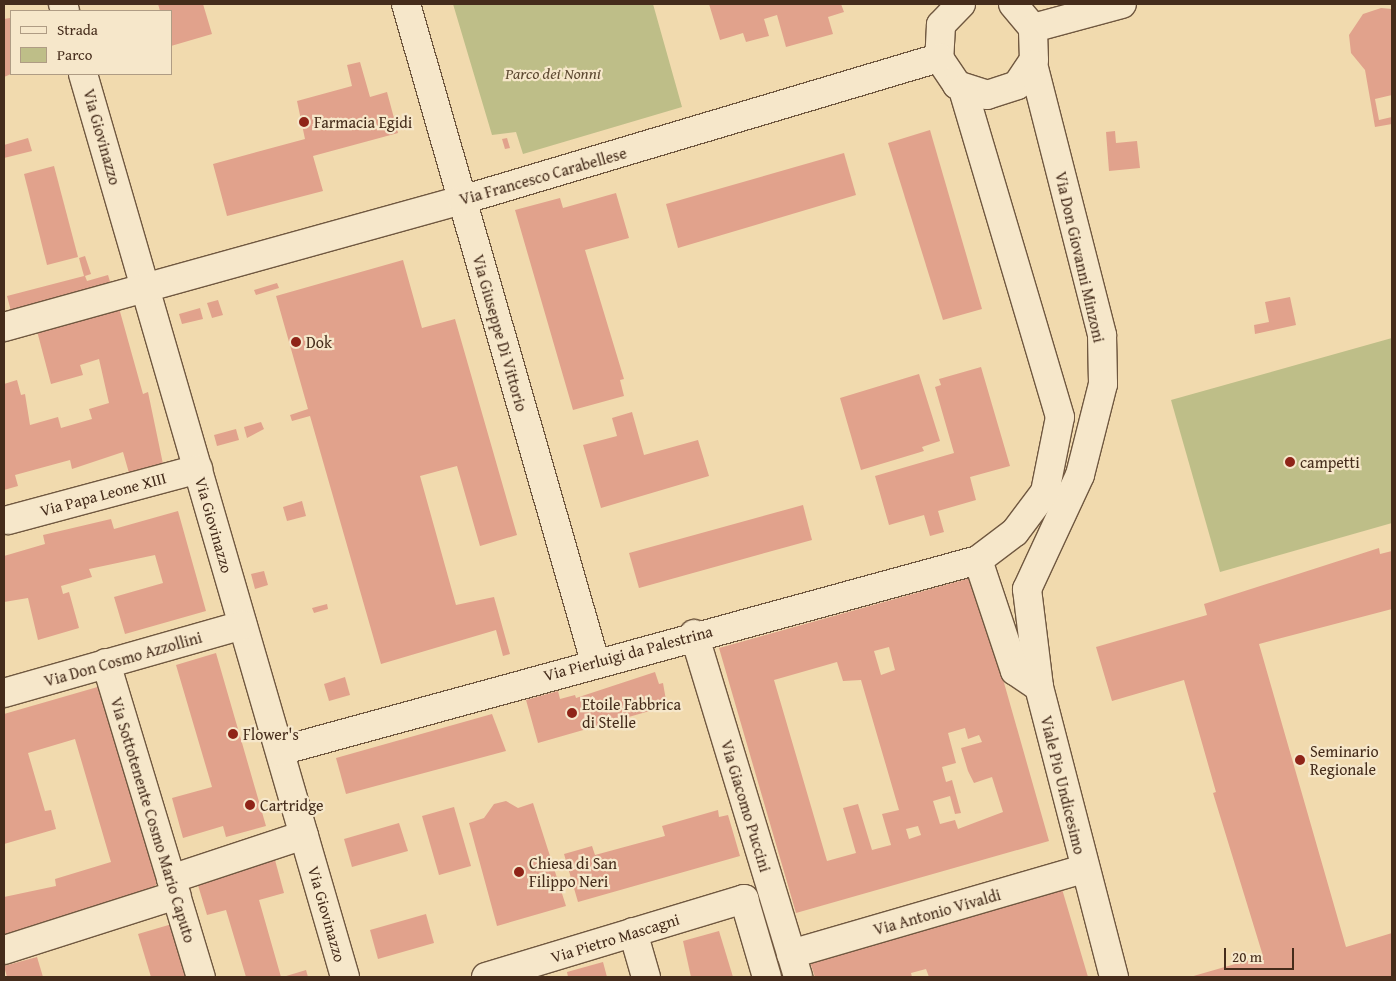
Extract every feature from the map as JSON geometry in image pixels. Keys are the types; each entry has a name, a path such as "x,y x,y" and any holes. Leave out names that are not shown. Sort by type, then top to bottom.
{"street":[{"name":"Via Giuseppe Di Vittorio","path":"406,4 595,662"},
{"path":"949,9 937,42 939,58 946,74 963,89 987,95 1003,93 1017,85 1032,64 1036,44 1033,28 1013,4"},
{"path":"1033,28 1122,4"},
{"name":"Via Francesco Carabellese","path":"4,327 462,200 939,58"},
{"name":"Via Don Giovanni Minzoni","path":"1027,590 1080,475 1103,384 1102,335 1032,64"},
{"name":"Via Giovinazzo","path":"83,75 345,977"},
{"path":"963,89 1060,417 1044,492 1015,532 978,560 1015,671 1039,687"},
{"name":"Via Papa Leone XIII","path":"8,520 198,470"},
{"name":"Via Pierluigi da Palestrina","path":"280,751 694,634 978,560"},
{"name":"Viale Pio Undicesimo","path":"1027,590 1039,687 1084,870 1114,977"},
{"name":"Via Don Cosmo Azzollini","path":"4,693 243,625"},
{"name":"Via Giacomo Puccini","path":"694,634 794,966"},
{"name":"Via Sottotenente Cosmo Mario Caputo","path":"106,663 201,977"},
{"path":"4,950 173,887 304,835"},
{"name":"Via Antonio Vivaldi","path":"794,966 1084,870"},
{"name":"Via Pietro Mascagni","path":"486,977 538,970 633,932 744,899 767,977"},
{"path":"633,932 646,977"}],"green space":[{"name":"Parco dei Nonni","path":"453,4 653,4 682,107 523,154 516,132 492,135"},
{"name":"campetti","path":"1392,338 1392,523 1220,572 1171,400"}],"building":[{"path":"158,4 203,4 212,34 172,46 172,10 160,10"},
{"path":"709,4 841,4 844,12 828,17 833,34 786,47 777,15 764,19 769,36 746,42 743,33 720,40"},
{"path":"1381,8 1392,9 1392,95 1375,99 1379,120 1392,117 1392,124 1375,127 1365,70 1351,53 1349,35 1363,14"},
{"path":"10,18 10,74 4,77 4,19"},
{"path":"360,62 370,97 387,92 398,133 313,156 323,191 227,216 213,164 305,139 297,101 352,86 347,65"},
{"path":"930,130 982,309 943,320 888,143"},
{"path":"1115,131 1116,143 1137,141 1140,168 1109,171 1106,132"},
{"path":"28,138 32,151 4,158 4,145"},
{"path":"507,138 510,148 505,149 502,139"},
{"path":"844,153 856,195 678,248 666,204"},
{"path":"54,166 78,257 47,265 24,174"},
{"path":"616,193 629,238 585,250 624,379 620,380 624,396 573,410 515,210 560,198 563,208"},
{"path":"85,256 91,274 85,276 87,281 108,275 112,288 12,315 7,296 84,276 79,258"},
{"path":"403,260 422,328 455,319 517,535 480,546 457,466 420,476 456,605 494,597 510,654 503,656 496,630 381,664 310,416 292,421 290,415 308,409 276,296"},
{"path":"277,283 279,288 256,295 254,290"},
{"path":"1290,297 1296,325 1255,334 1254,325 1269,322 1265,302"},
{"path":"218,300 223,315 212,318 207,303"},
{"path":"119,308 143,394 148,392 163,464 129,473 123,452 72,469 70,460 15,475 18,486 4,490 4,384 17,380 21,395 25,394 30,425 58,417 61,428 92,419 89,409 109,403 99,359 80,365 83,375 51,384 37,331"},
{"path":"200,308 203,319 182,324 179,314"},
{"path":"981,367 1010,466 970,477 976,500 938,511 944,532 930,536 924,515 889,525 875,476 954,453 935,387 941,385 939,379"},
{"path":"919,374 940,441 922,447 924,451 861,470 840,398"},
{"path":"632,412 644,455 698,440 709,476 601,508 583,445 617,436 612,418"},
{"path":"261,422 264,429 247,438 244,427"},
{"path":"236,429 239,440 217,446 214,435"},
{"path":"302,501 306,516 287,521 283,507"},
{"path":"803,505 812,540 639,588 629,553"},
{"path":"178,511 206,611 125,634 114,597 163,583 155,555 89,569 92,577 61,586 63,594 69,592 79,628 38,640 28,598 4,602 4,556 45,544 43,535 111,519 114,529"},
{"name":"Seminario Regionale","path":"1379,548 1380,554 1392,551 1392,609 1259,644 1346,947 1392,933 1392,977 1190,977 1263,956 1213,793 1216,792 1184,680 1112,701 1096,647 1207,615 1204,604"},
{"path":"264,571 268,585 255,589 251,574"},
{"path":"974,577 1049,841 796,913 719,648","holes":["889,647 895,670 881,675 874,651","837,662 843,681 861,680 899,810 882,814 891,845 872,850 858,804 843,808 856,853 827,861 774,680","965,728 968,739 979,735 982,742 961,748 968,771 974,783 992,777 1003,812 958,829 955,820 940,824 933,801 950,796 955,814 961,813 952,780 946,782 942,767 956,763 948,733","918,826 921,835 909,839 906,829"]},
{"path":"327,604 328,609 314,613 312,608"},
{"path":"216,653 266,826 226,837 223,826 183,838 172,798 212,787 176,665"},
{"path":"655,672 659,684 663,683 667,706 538,743 526,700 558,691 560,699 575,695 576,698"},
{"path":"345,677 350,695 329,701 324,684"},
{"path":"101,686 159,880 151,892 33,926 34,931 4,940 4,897 56,886 55,879 111,862 75,739 28,753 45,811 51,810 56,829 4,844 4,714"},
{"path":"492,714 506,751 346,794 336,758"},
{"name":"Chiesa di San Filippo Neri","path":"506,801 518,808 533,803 566,906 497,926 469,823 484,818 494,804"},
{"path":"454,807 471,866 439,875 422,816"},
{"path":"718,810 719,817 728,815 740,856 578,902 564,854 592,846 595,855 665,836 662,826"},
{"path":"399,823 408,851 352,867 344,839"},
{"path":"275,860 284,893 259,900 281,977 246,977 226,910 207,915 197,882"},
{"path":"1062,889 1088,977 929,977 926,969 911,973 912,977 815,977 810,962"},
{"path":"426,914 434,943 378,959 370,930"},
{"path":"172,924 187,977 151,977 138,934"},
{"path":"719,931 733,977 691,977 683,941"},
{"path":"37,957 43,977 7,977 4,966"},
{"path":"603,962 607,977 568,977 567,972"},
{"path":"306,970 308,977 283,977"}],"place":[{"name":"Farmacia Egidi","path":"304,122"},
{"name":"Dok","path":"296,342"},
{"name":"campetti","path":"1290,462"},
{"name":"Etoile Fabbrica di Stelle","path":"572,713"},
{"name":"Flower's","path":"233,734"},
{"name":"Seminario Regionale","path":"1300,760"},
{"name":"Cartridge","path":"250,805"},
{"name":"Chiesa di San Filippo Neri","path":"519,872"}]}
